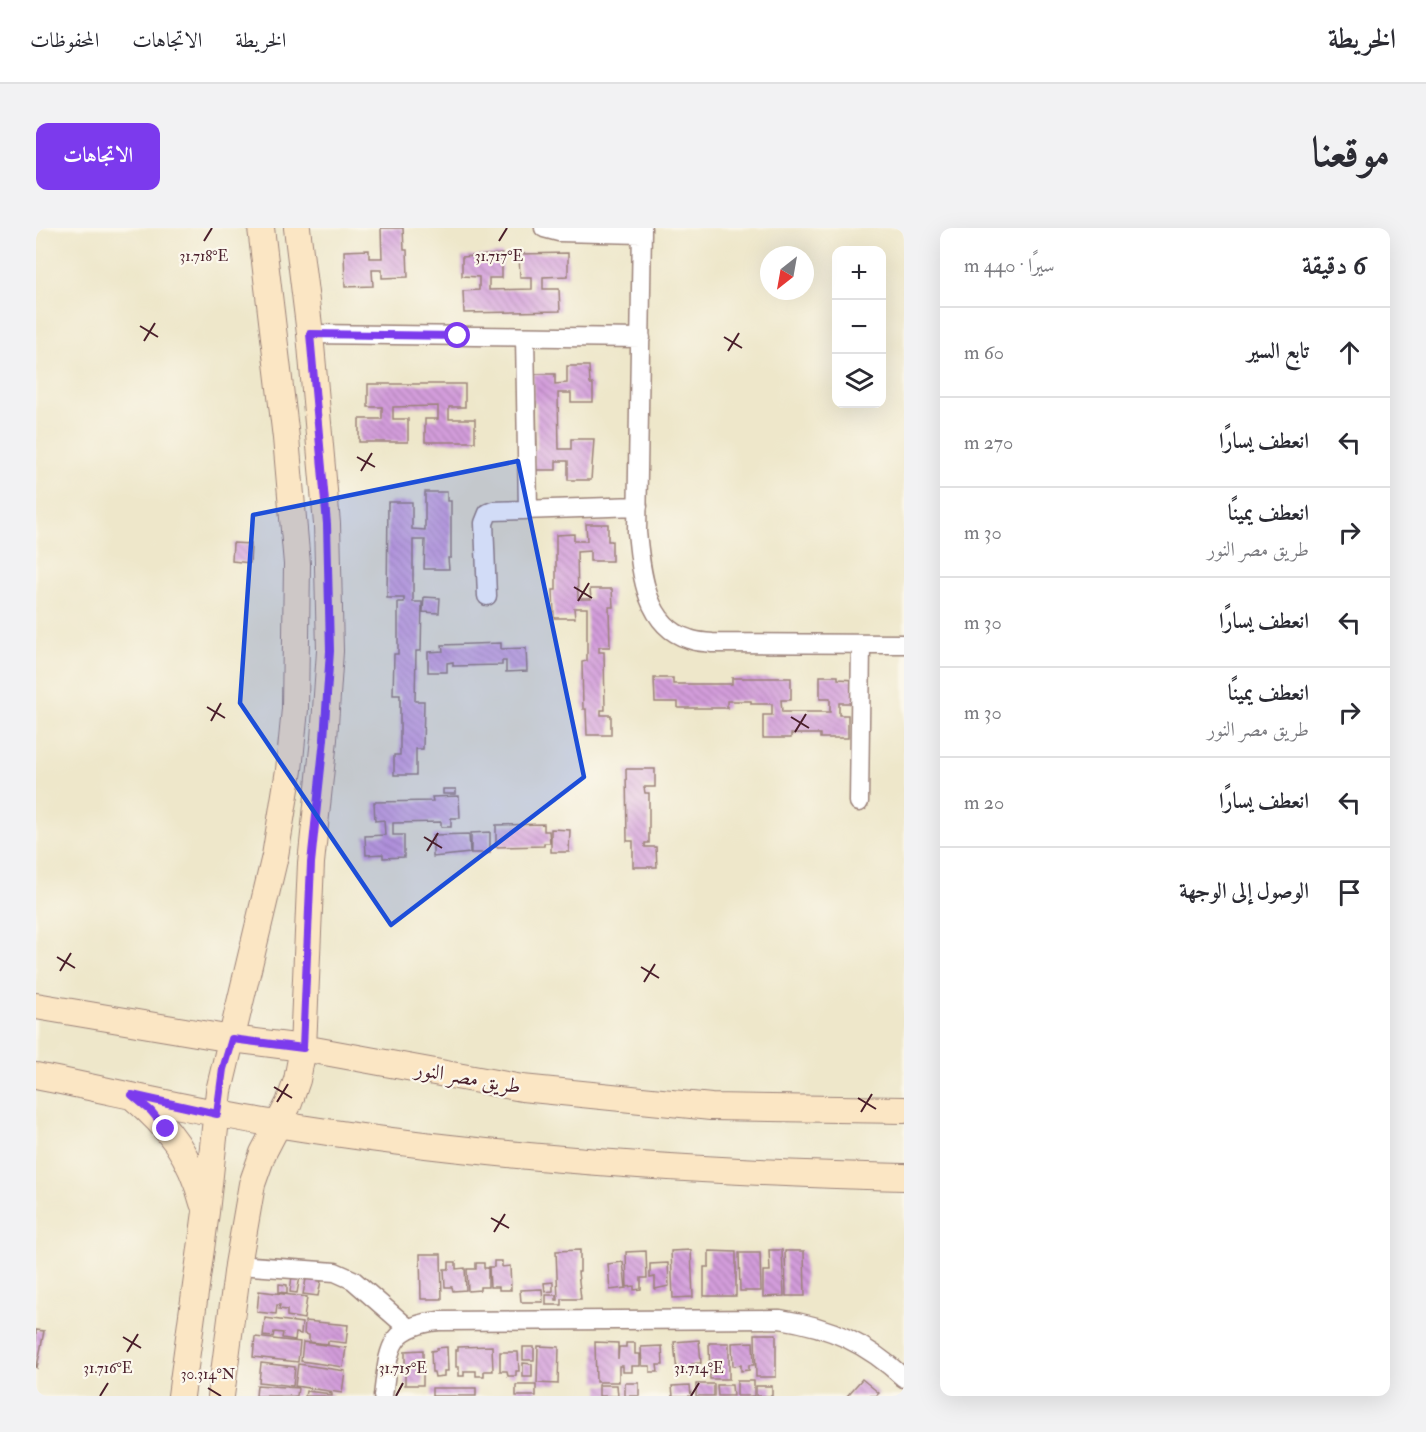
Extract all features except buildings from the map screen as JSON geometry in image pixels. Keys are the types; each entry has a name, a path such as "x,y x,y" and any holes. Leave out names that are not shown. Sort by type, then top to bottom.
{"street":[{"path":"181,1396 223,1069 275,856 289,770 295,709 297,564 286,438 261,228"},
{"path":"220,1396 252,1184 263,1153 289,1103 303,1048 311,863 324,739 330,651 327,524 310,334 297,228"},
{"path":"544,228 560,232 642,231 637,532 639,557 651,606 666,626 687,639 712,643 904,644"},
{"path":"310,334 641,338"},
{"path":"525,337 528,510"},
{"path":"487,596 485,518 488,513 638,506"},
{"path":"859,802 861,644"},
{"name":"طريق مصر النور","path":"36,1006 232,1039 303,1048 522,1088 614,1099 744,1109 904,1110"},
{"path":"36,1076 217,1114 466,1149 588,1161 721,1170 904,1177"},
{"path":"132,1095 151,1111 182,1149 195,1175 206,1212"},
{"path":"238,1265 335,1272 353,1280 408,1328"},
{"path":"383,1396 389,1353 396,1338 408,1328 439,1321 780,1319 814,1325 856,1342 878,1356 904,1378"}],"highlighted area":[{"path":"518,461 584,777 391,925 240,703 253,515"}],"route":[{"path":"166,1129 151,1111 132,1095 217,1114 223,1069 232,1039 303,1048 311,863 324,739 330,651 327,524 310,334 458,336"}]}
